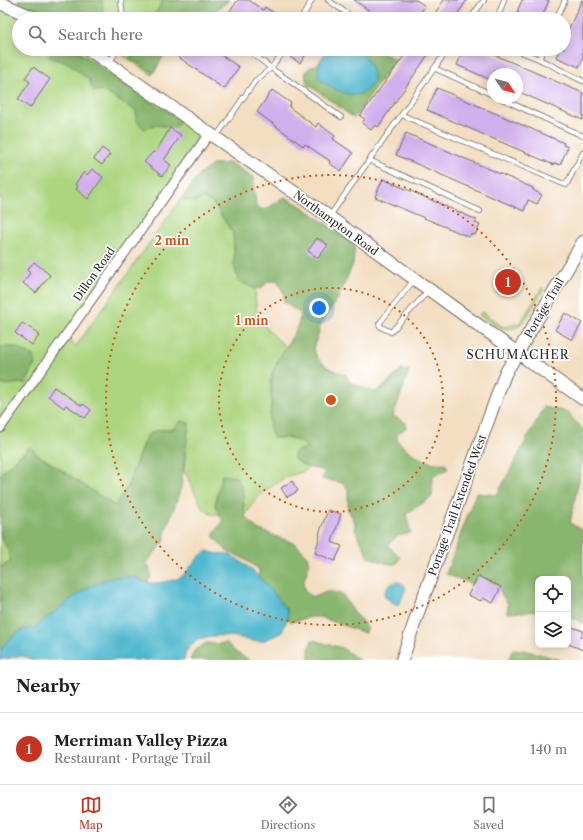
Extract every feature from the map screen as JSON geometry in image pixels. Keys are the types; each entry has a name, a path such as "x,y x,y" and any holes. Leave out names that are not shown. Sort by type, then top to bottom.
{"street":[{"path":"0,3 21,12"},
{"name":"Northampton Road","path":"98,56 329,217 583,399"},
{"name":"Dillon Road","path":"0,428 212,136"},
{"name":"Portage Trail","path":"518,353 583,242"},
{"name":"Portage Trail Extended West","path":"402,660 505,374 518,353"}],"lane":[{"path":"121,0 122,12"},
{"path":"305,12 312,0"},
{"path":"328,0 345,12"},
{"path":"475,12 484,0"},
{"path":"500,12 504,0"},
{"path":"559,12 564,0"},
{"path":"109,63 114,56"},
{"path":"256,56 341,117"},
{"path":"212,136 255,82 271,68 280,56"},
{"path":"329,217 443,56"},
{"path":"532,56 583,81"},
{"path":"434,68 487,92"},
{"path":"513,104 583,136"},
{"path":"402,114 566,185 583,153"},
{"path":"369,160 480,211"},
{"path":"415,280 379,324 381,327 391,332 429,290"}],"green space":[{"path":"17,0 102,0 103,12 34,12"},
{"path":"77,0 195,0 189,12 72,12"},
{"path":"163,0 229,0 214,12 156,12"},
{"path":"0,3 21,12 12,12 12,56 98,56 209,134 65,337 76,346 181,199 194,202 202,198 213,203 233,233 234,247 251,287 255,288 258,316 260,320 286,347 273,371 270,382 272,396 270,418 275,438 293,438 308,448 304,466 309,467 305,471 286,477 258,496 245,516 242,488 236,477 222,476 215,504 220,514 211,514 203,509 184,470 186,440 189,424 174,429 159,430 149,434 143,444 128,485 115,506 37,454 30,447 4,470 0,477"},
{"path":"84,56 148,101 176,117 180,123 175,127 155,125 144,129 136,120 136,111 103,91 93,91 89,80 68,63 48,57"},
{"path":"124,56 163,56 152,75"},
{"path":"131,56 163,56 154,73 130,58"},
{"path":"323,56 389,56 395,60 354,118 308,84 305,76 308,69 318,64"},
{"path":"230,163 253,177 256,207 265,210 285,197 301,206 355,245 353,264 338,298 322,322 313,349 318,359 329,368 346,375 351,383 375,392 383,387 401,370 409,370 393,416 406,423 406,428 397,434 397,441 419,458 431,462 445,463 448,469 433,477 432,497 406,514 411,533 397,536 388,545 400,557 396,564 385,563 367,557 365,549 355,529 355,522 348,510 348,489 342,483 322,479 325,471 304,466 293,458 296,451 308,448 304,444 292,438 274,438 270,430 272,376 276,364 293,336 301,314 284,302 284,293 277,281 268,281 261,289 251,287 238,280 234,264 233,233 213,203 202,198 194,202 181,199 200,174 214,164"},
{"path":"542,288 544,289 525,320 519,326 512,329 504,328 493,324 479,315 482,312 503,327 520,323"},
{"path":"0,347 16,347 33,356 36,362 26,383 0,385"},
{"path":"544,407 569,412 572,418 583,429 583,460 570,523 583,531 583,624 571,618 571,576 535,576 535,611 507,613 508,604 499,590 483,580 471,584 446,574 476,493 497,495"},
{"path":"181,421 189,423 181,488 166,530 164,542 145,564 149,566 151,576 147,583 137,578 91,586 34,628 25,628 2,647 0,651 0,566 1,567 11,562 8,550 0,532 0,477 4,470 30,447 37,454 115,506 128,485 143,444 149,434 159,430 174,429"},
{"path":"222,475 236,477 242,488 245,516 257,529 296,544 307,556 309,565 303,583 305,592 313,597 326,592 335,592 343,595 353,611 368,628 365,633 320,617 311,617 291,622 287,618 287,610 259,577 259,569 241,557 228,552 213,536 215,531 223,522 215,504"},
{"path":"0,532 8,550 11,562 1,567 0,566"},
{"path":"312,640 342,648 359,660 309,660 309,647"},
{"path":"206,643 227,643 234,651 249,660 190,660 195,650"},
{"path":"513,649 528,651 561,660 508,660"}],"water":[{"path":"323,56 365,56 373,72 374,82 367,90 357,94 339,91 319,79 318,70"},
{"path":"208,551 232,556 248,567 262,580 287,610 288,617 282,632 262,641 253,641 229,636 212,636 204,638 191,645 186,651 184,660 32,660 23,656 0,659 0,651 6,642 14,635 29,628 34,628 74,596 97,583 120,577 138,578 145,582 153,583 177,579 185,573 199,557"},
{"path":"396,582 403,584 406,588 400,603 397,605 384,595 388,587"}],"building":[{"path":"238,0 249,0 263,10 265,7 272,12 229,12"},
{"path":"354,0 416,0 425,6 421,12 371,12"},
{"path":"444,0 467,0 459,12 436,12"},
{"path":"522,0 549,0 544,12 517,12"},
{"path":"583,0 583,58 579,67 556,57 571,56 571,24"},
{"path":"177,56 222,56 239,67 224,89"},
{"path":"291,56 305,56 300,63 290,57"},
{"path":"404,56 427,56 378,127 375,125 371,130 362,123 365,119 360,116"},
{"path":"461,56 496,56 583,93 583,120 523,94 523,68 487,68 487,78 457,65"},
{"path":"33,67 50,79 30,108 18,99 30,82 25,78"},
{"path":"437,88 564,143 563,145 568,147 560,165 555,163 554,165 427,110"},
{"path":"272,90 291,103 289,107 316,127 318,123 335,136 333,139 353,153 341,171 329,163 330,161 305,144 303,146 257,112"},
{"path":"170,128 181,135 164,160 171,165 162,176 144,162 153,152 155,153"},
{"path":"406,133 533,188 533,190 542,195 537,204 528,200 524,211 396,155"},
{"path":"102,148 110,154 102,165 94,159"},
{"path":"92,169 103,177 88,199 76,189 78,186 75,184 84,172 87,175"},
{"path":"383,179 477,220 475,223 480,225 475,235 471,234 469,237 375,197"},
{"path":"317,238 328,245 318,258 308,251"},
{"path":"34,262 50,275 36,293 23,283 30,273 27,270"},
{"path":"508,269 519,276 508,294 497,288"},
{"path":"565,313 582,323 572,340 555,330"},
{"path":"22,323 38,333 37,335 39,336 32,345 15,333"},
{"path":"54,387 82,406 83,404 91,410 85,418 66,405 64,408 48,396"},
{"path":"292,481 298,491 287,497 281,488"},
{"path":"328,510 341,514 332,542 342,546 335,561 315,553 319,534"},
{"path":"478,576 501,587 493,603 483,598 481,601 468,595"},
{"path":"572,627 583,631 581,637 583,638 583,650 571,645"}],"place":[{"name":"Merriman Valley Pizza","path":"508,282"}],"district":[{"name":"SCHUMACHER","path":"518,354"}]}
